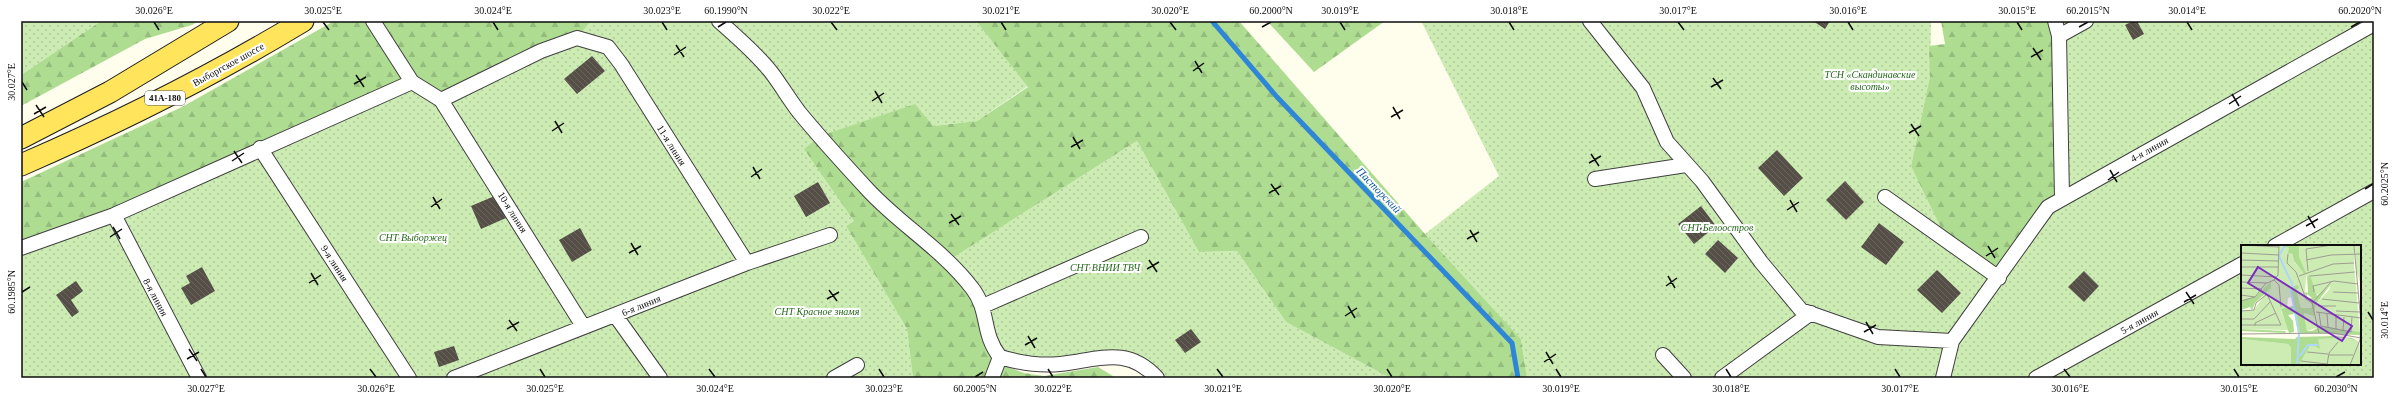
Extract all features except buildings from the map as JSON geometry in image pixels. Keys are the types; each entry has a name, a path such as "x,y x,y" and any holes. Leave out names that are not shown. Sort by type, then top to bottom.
{"main road":[{"path":"21,138 116,88 228,21"},
{"name":"Выборгское шоссе","path":"21,164 112,124 188,86 303,21"}],"street":[{"path":"373,21 412,82 441,100"},
{"path":"719,21 770,71 824,143 869,191 901,221 948,260 974,290 983,306 989,341 1000,357 1035,364 1059,364 1115,356 1136,361 1149,369 1157,378"},
{"path":"1590,21 1643,88 1667,142 1702,181 1766,268 1801,310 1878,337 1952,341 1943,378"},
{"path":"2055,21 2059,36 2062,198"},
{"path":"2059,36 2086,21"},
{"name":"4-я линия","path":"1952,341 1999,278 2048,206 2374,24"},
{"name":"11-я линия","path":"441,100 541,52 577,38 608,47 622,64 747,263"},
{"path":"21,248 114,215 260,148 412,82"},
{"name":"10-я линия","path":"441,100 583,326"},
{"name":"9-я линия","path":"260,148 409,378"},
{"path":"1595,179 1686,164"},
{"path":"2277,245 2374,191"},
{"path":"1885,197 1999,278"},
{"name":"8-я линия","path":"114,215 199,378"},
{"name":"6-я линия","path":"454,378 583,326 747,263 830,235"},
{"path":"983,306 1141,237"},
{"name":"5-я линия","path":"2036,378 2241,265"},
{"path":"1722,378 1811,313"},
{"path":"614,315 660,378"},
{"path":"1663,355 1684,378"},
{"path":"992,378 1000,357"},
{"path":"834,378 857,365"}],"green space":[{"path":"21,21 101,21 21,75"},
{"path":"101,21 198,21 192,25 145,39 21,106 21,75"},
{"path":"334,21 591,21 577,38 447,97 417,85 21,248 21,182 182,107"},
{"name":"СНТ Выборжец","path":"591,21 976,21 1028,86 977,121 933,126 854,221 846,226 907,329 913,378 21,378 21,248 408,84 577,38"},
{"path":"976,21 1239,21 1425,234 1521,339 1527,378 1390,378 1286,322 1237,251 1199,252 1137,141 949,260 959,272 1003,365 1024,373 1044,376 1098,367 1113,376 1112,378 913,378 907,329 846,226 854,221 804,149 820,136 915,104 933,126 977,121 1028,87"},
{"path":"1267,21 1385,21 1314,72"},
{"name":"СНТ Белоостров","path":"1421,21 1931,21 1930,76 1911,166 1925,192 2055,21 2374,21 2374,378 1527,378 1521,339 1425,234 1499,176"},
{"path":"1941,21 2055,21 2062,196 2000,276 1947,240 1911,166 1930,76 1929,46 1945,44"},
{"name":"СНТ ВНИИ ТВЧ","path":"1137,141 1199,252 1237,251 1286,322 1390,378 1157,378 1141,364 1003,357 948,260"}],"waterway":[{"name":"Пасторский","path":"1212,21 1277,97 1512,343 1518,378"}],"park label":[{"name":"ТСН «Скандинавские высоты»","path":"1870,80"},
{"name":"СНТ Красное знамя","path":"817,311"}]}
